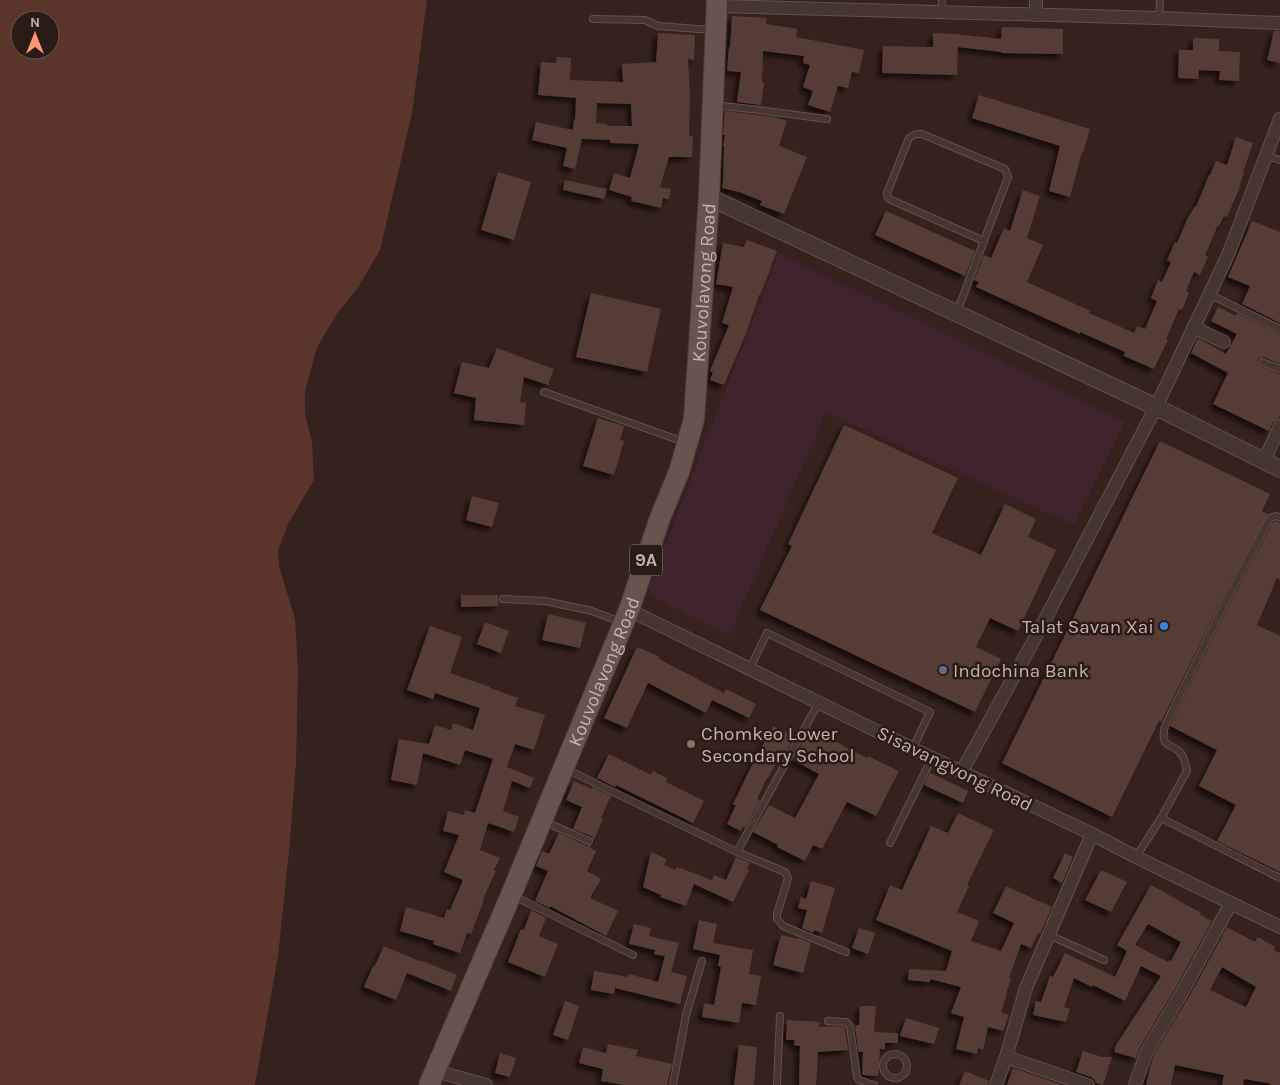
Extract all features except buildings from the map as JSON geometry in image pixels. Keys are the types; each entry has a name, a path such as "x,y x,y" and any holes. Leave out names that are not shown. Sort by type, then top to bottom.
{"main road":[{"name":"Kouvolavong Road","path":"432,1078 511,895 627,616 660,518 679,472 694,419 709,197 717,3"}],"street":[{"path":"1036,0 1036,15"},
{"path":"717,3 942,6 1036,15 1280,23"},
{"path":"962,771 1039,631 1156,407 1228,254 1280,119"},
{"path":"709,197 1156,407 1280,469"},
{"path":"1193,327 1224,342"},
{"path":"1264,461 1280,426"},
{"name":"Sisavangvong Road","path":"627,616 750,668 1280,927"},
{"path":"996,1085 1026,988 1092,834"},
{"path":"1135,1085 1147,1051 1232,903"},
{"path":"1006,1057 1088,1085"},
{"path":"432,1078 486,1085"}],"lane":[{"path":"1159,18 1160,0"},
{"path":"593,19 644,20 658,26 716,30"},
{"path":"713,105 750,108 827,119"},
{"path":"956,314 1008,177 1005,169 922,134 916,134 909,138 887,193 889,199 984,240"},
{"path":"1266,156 1280,160"},
{"path":"1209,294 1280,328"},
{"path":"1262,362 1280,369"},
{"path":"544,392 687,443"},
{"path":"1136,857 1161,818 1187,771 1181,753 1166,743 1162,737 1166,726 1225,603 1270,518 1280,517"},
{"path":"503,599 545,601 627,616"},
{"path":"750,668 767,633 922,708 930,712 913,748"},
{"path":"737,852 819,702"},
{"path":"890,843 932,758"},
{"path":"564,768 737,852 785,872 788,878 777,914 783,926 846,952"},
{"path":"1161,818 1280,878"},
{"path":"542,821 589,841"},
{"path":"511,895 632,955"},
{"path":"1049,935 1104,960"},
{"path":"672,1085 686,1014 702,961"},
{"path":"777,1085 780,1016"},
{"path":"828,1021 846,1022 850,1026 856,1077 874,1085"}],"shaded area":[{"path":"0,0 427,0 412,113 380,250 357,289 338,312 317,347 305,391 305,414 312,441 314,480 288,524 278,550 279,566 295,619 298,671 296,762 278,956 255,1085 0,1085"},
{"path":"779,253 1125,422 1074,525 826,412 729,635 650,595 650,584"}],"place":[{"name":"Talat Savan Xai","path":"1164,626"},
{"name":"Indochina Bank","path":"943,670"},
{"name":"Chomkeo Lower Secondary School","path":"691,744"}]}
